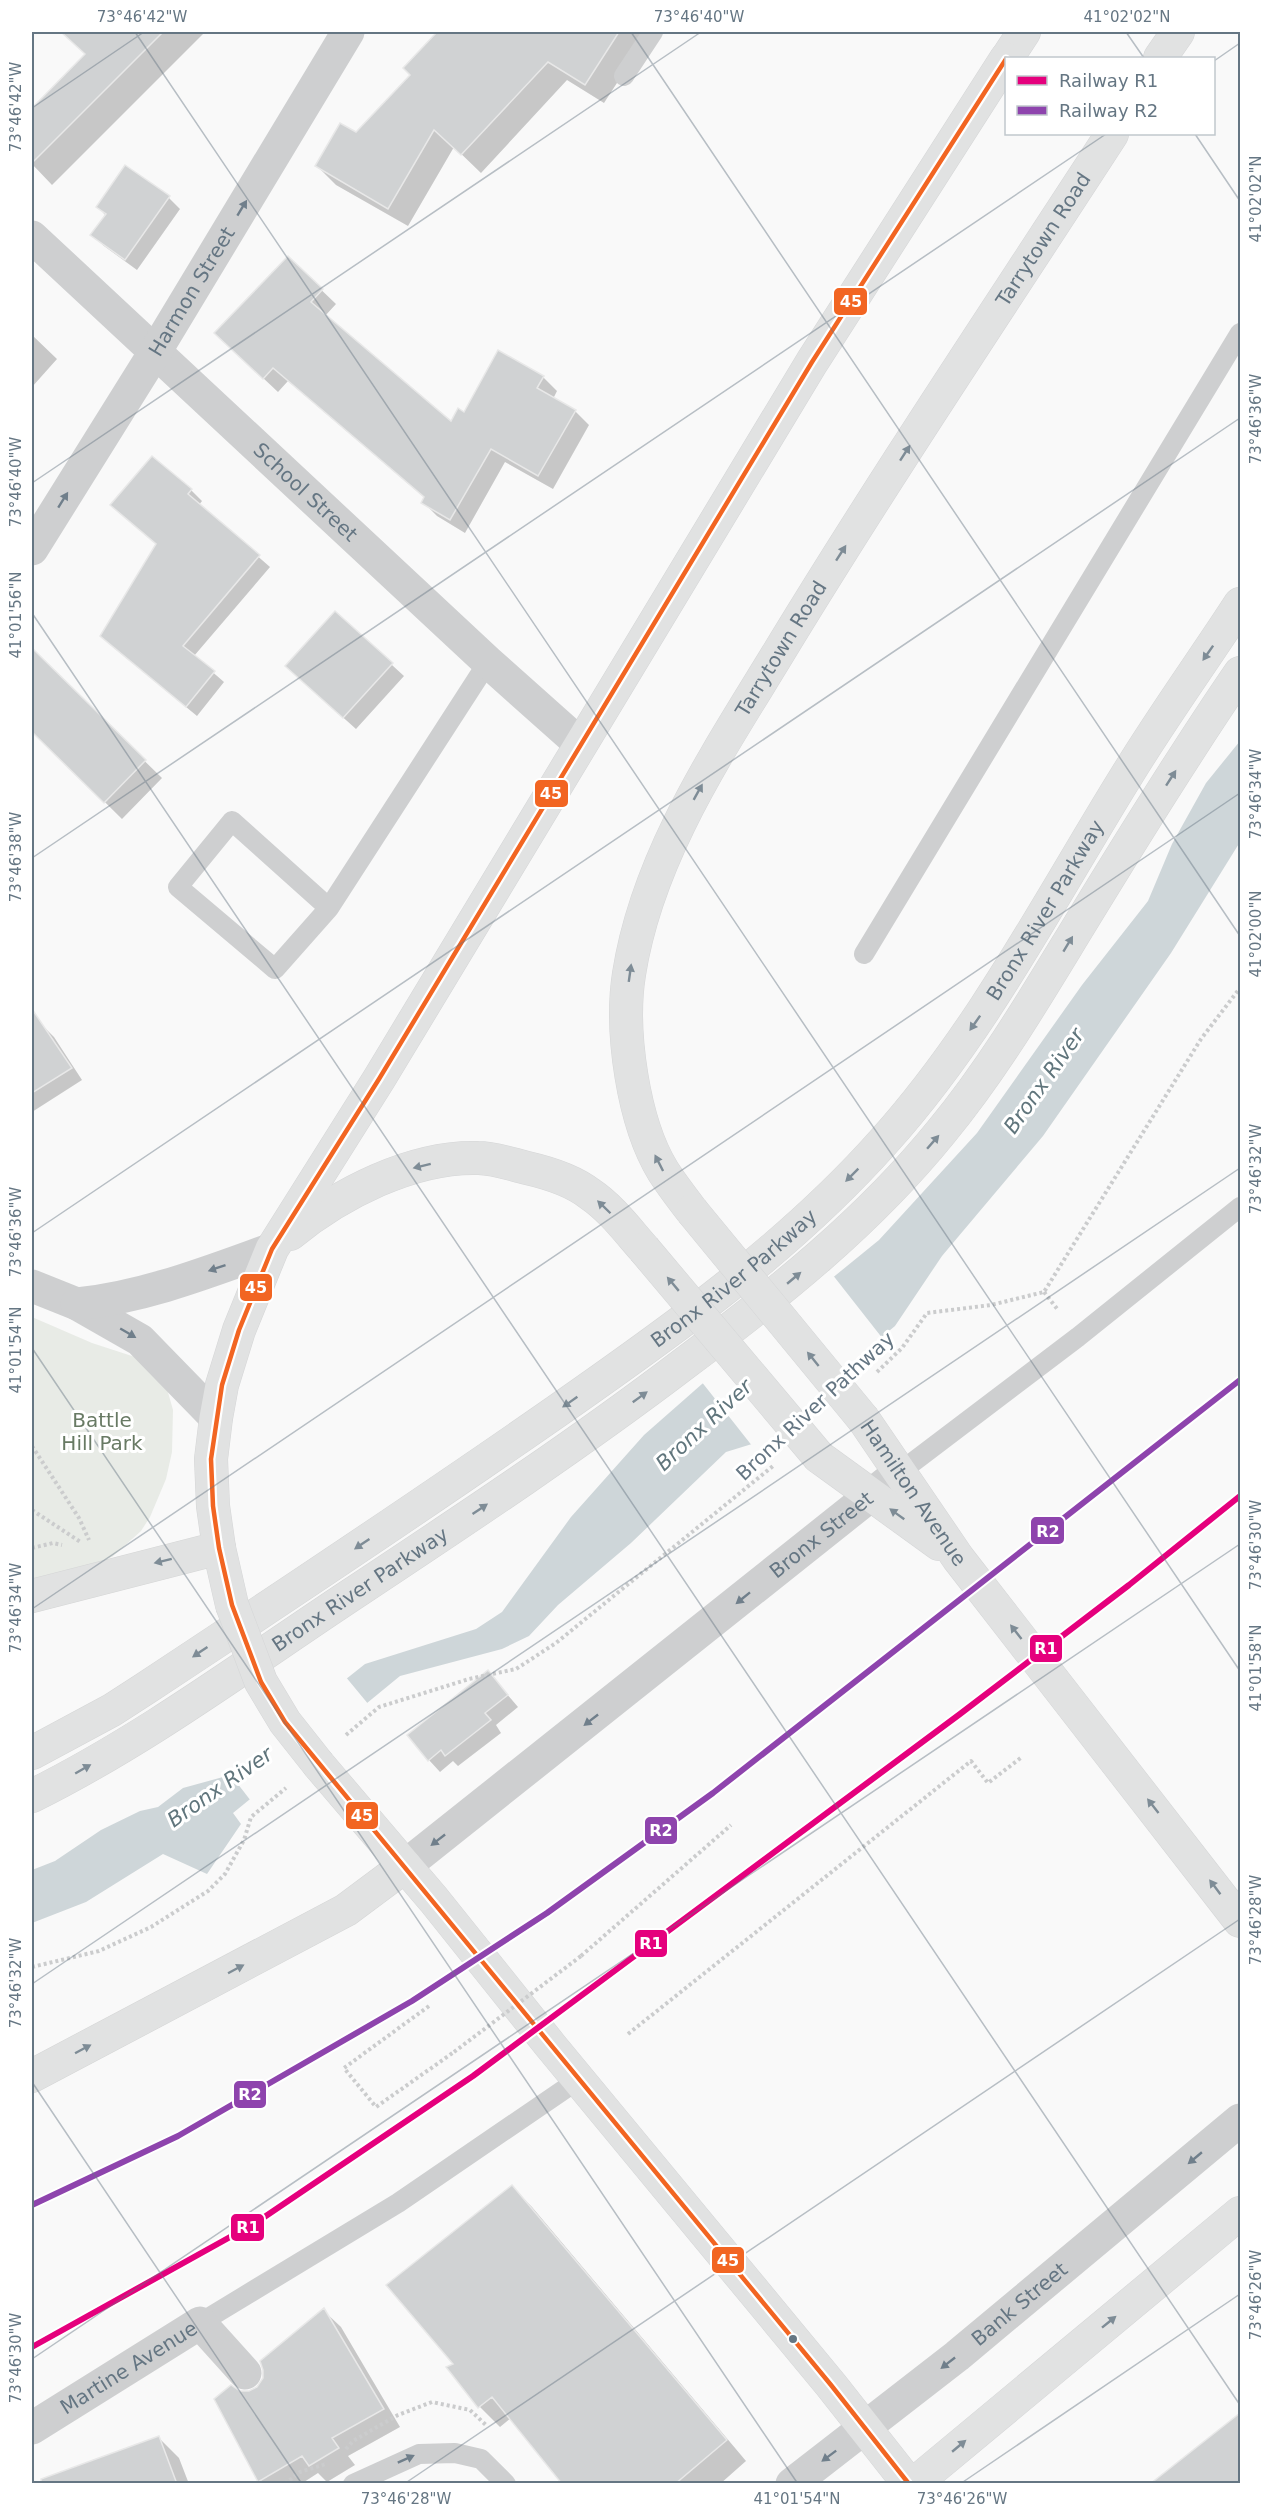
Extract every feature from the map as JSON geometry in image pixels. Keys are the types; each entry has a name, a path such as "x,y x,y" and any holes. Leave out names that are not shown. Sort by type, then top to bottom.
{"main road":[{"path":"1008,57 1024,32"},
{"path":"1161,57 1178,32"},
{"path":"909,2484 285,1722 261,1682 232,1605 219,1548 213,1506 211,1459 222,1384 239,1330 272,1249 379,1079 812,362 1005,62"},
{"name":"Tarrytown Road","path":"692,1211 662,1170 651,1147 630,1066 626,1019 628,977 637,934 649,895 666,854 696,795 808,604 1111,135"},
{"name":"Bronx River Parkway","path":"32,1754 138,1694 465,1475 624,1364 714,1297 789,1236 819,1208 885,1140 960,1045 1006,974 1128,773 1240,604"},
{"name":"Bronx River Parkway","path":"32,1796 73,1775 141,1734 592,1432 735,1326 851,1228 887,1193 941,1132 990,1067 1156,801 1240,673"},
{"path":"272,1249 334,1202 394,1174 423,1166 478,1158 541,1171 571,1182 591,1194 644,1249 819,1457 958,1558"},
{"name":"Hamilton Avenue","path":"692,1211 864,1420 958,1558 1240,1921"},
{"path":"32,1596 219,1548"},
{"path":"32,2076 346,1910 405,1866"},
{"path":"914,2484 1240,2213"}],"street":[{"name":"Harmon Street","path":"32,549 155,352 348,32"},
{"name":"School Street","path":"32,237 488,662 580,744"},
{"path":"78,1304 116,1300 171,1285 272,1249"},
{"path":"32,1286 78,1304 140,1340 216,1418"},
{"name":"Bronx Street","path":"405,1866 668,1659 900,1472"},
{"name":"Bank Street","path":"792,2484 957,2356 1240,2120"},
{"name":"Martine Avenue","path":"32,2428 200,2323 245,2373"}],"lane":[{"path":"624,76 652,32"},
{"path":"864,954 1240,333"},
{"path":"329,908 232,821 178,887 275,969 329,908 488,662"},
{"name":"Bronx Street","path":"900,1472 1078,1337 1240,1207"},
{"path":"200,2323 398,2203 578,2080"},
{"path":"353,2484 419,2454 443,2453 481,2459 506,2484"}],"path":[{"name":"Bronx River Pathway","path":"876,1372 902,1348 927,1313 991,1305 1044,1292 1201,1039 1240,988"},
{"path":"32,1446 79,1518 92,1550"},
{"name":"Bronx River Pathway","path":"469,1679 516,1669 556,1643 745,1491 780,1460"},
{"path":"32,1509 84,1544"},
{"path":"628,2034 971,1761 988,1783 1022,1756"},
{"path":"429,2006 344,2068 376,2108 581,1956 731,1825"},
{"path":"32,1967 99,1951 152,1927 208,1891 225,1874 243,1840"}],"green space":[{"name":"Battle Hill Park","path":"32,1317 92,1343 135,1357 167,1389 173,1410 172,1452 166,1479 150,1517 141,1531 112,1557 75,1572 32,1580"}],"water":[{"name":"Bronx River","path":"1240,741 1240,842 1171,953 1043,1136 942,1256 895,1326 752,1444 726,1452 631,1543 558,1605 529,1636 502,1649 400,1676 233,1813 241,1824 207,1874 163,1854 86,1902 32,1923 32,1870 55,1861 101,1830 140,1811 158,1807 183,1788 223,1777 365,1664 476,1629 502,1612 571,1517 644,1435 702,1384 879,1240 977,1133 1082,985 1148,901 1172,844 1206,783"}],"pier":[{"path":"832,1274 883,1339 753,1447 701,1381"},
{"path":"345,1676 369,1705 251,1801 227,1770"}],"building":[{"path":"61,32 163,32 32,163 32,108 85,54"},
{"path":"437,32 619,32 585,85 548,62 461,155 434,130 388,209 315,166 340,123 356,132 410,75 403,68"},
{"path":"125,165 170,196 125,260 90,235 106,214 96,207"},
{"path":"288,256 323,289 311,302 451,421 458,408 464,412 498,350 544,376 537,388 576,410 538,476 491,449 450,520 421,503 424,497 273,368 263,379 214,333"},
{"path":"152,456 192,489 188,494 260,555 183,646 215,671 186,707 100,636 156,544 110,505"},
{"path":"335,611 393,663 343,718 285,666"},
{"path":"32,648 146,760 104,803 32,732"},
{"path":"32,1009 72,1068 32,1093"},
{"path":"488,1670 508,1695 485,1713 491,1720 445,1756 441,1750 428,1761 407,1735"},
{"path":"512,2185 727,2440 675,2484 562,2484 492,2397 478,2408 446,2367 453,2364 386,2285"},
{"path":"324,2308 384,2409 332,2438 339,2448 309,2466 302,2456 258,2482 214,2399 231,2385 240,2391 249,2391 257,2387 263,2378 260,2361"},
{"path":"1240,2413 1240,2484 1150,2484"},
{"path":"159,2436 177,2484 41,2484 41,2479"}],"rail line":[{"name":"R2","path":"32,2205 178,2136 412,2001 547,1913 713,1793 1240,1380"},
{"name":"R1","path":"32,2347 257,2222 473,2076 960,1714 1129,1585 1240,1496"}],"transit line":[{"name":"45","path":"909,2484 831,2385 285,1722 261,1682 232,1605 219,1548 213,1506 211,1459 222,1385 239,1330 272,1249 379,1079 812,362 1005,61"}]}
